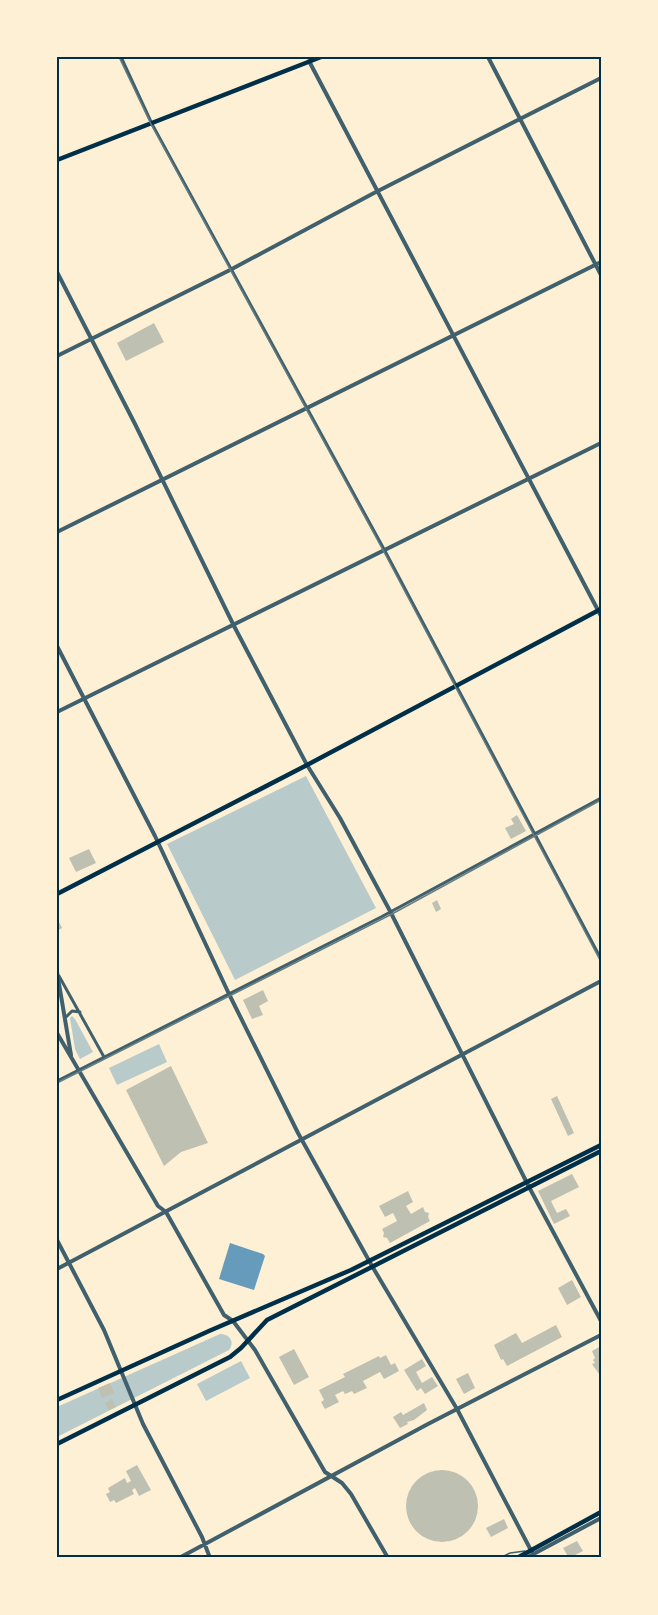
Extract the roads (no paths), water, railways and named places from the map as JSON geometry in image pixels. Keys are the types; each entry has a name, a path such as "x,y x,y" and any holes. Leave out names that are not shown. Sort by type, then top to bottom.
{"main road":[{"path":"57,160 152,124 309,59 321,57"},
{"path":"57,894 600,612"},
{"path":"528,1185 601,1145"},
{"path":"57,1444 230,1357 267,1320 300,1304 371,1263 601,1151"},
{"path":"57,1400 233,1321 371,1263"},
{"path":"517,1558 533,1554 601,1512"}],"street":[{"path":"121,57 152,124 386,551 601,959"},
{"path":"488,57 601,275"},
{"path":"309,59 452,335 600,612"},
{"path":"57,356 601,78"},
{"path":"57,532 601,262"},
{"path":"57,272 234,626 307,765 340,819 391,912 528,1185 601,1322"},
{"path":"57,712 601,443"},
{"path":"57,646 158,842 229,994 302,1140 457,1409 533,1554"},
{"path":"57,1081 391,912 601,798"},
{"path":"58,974 104,1057"},
{"path":"58,974 72,1059"},
{"path":"57,1269 601,981"},
{"path":"66,1017 72,1011 80,1012"},
{"path":"57,1033 158,1206 166,1212 224,1315 233,1321 248,1340 325,1472 342,1483 351,1494 388,1558"},
{"path":"57,1239 104,1330 134,1406 210,1558"},
{"path":"295,1294 300,1304"},
{"path":"179,1558 457,1409 601,1335"},
{"path":"526,1558 601,1518"}],"lane":[{"path":"500,1558 510,1553 533,1554"}],"water":[{"path":"230,1243 265,1256 254,1290 219,1279"}],"tram line":[{"path":"119,57 151,124 384,552 601,962"},
{"path":"57,1083 392,914 601,800"}]}
